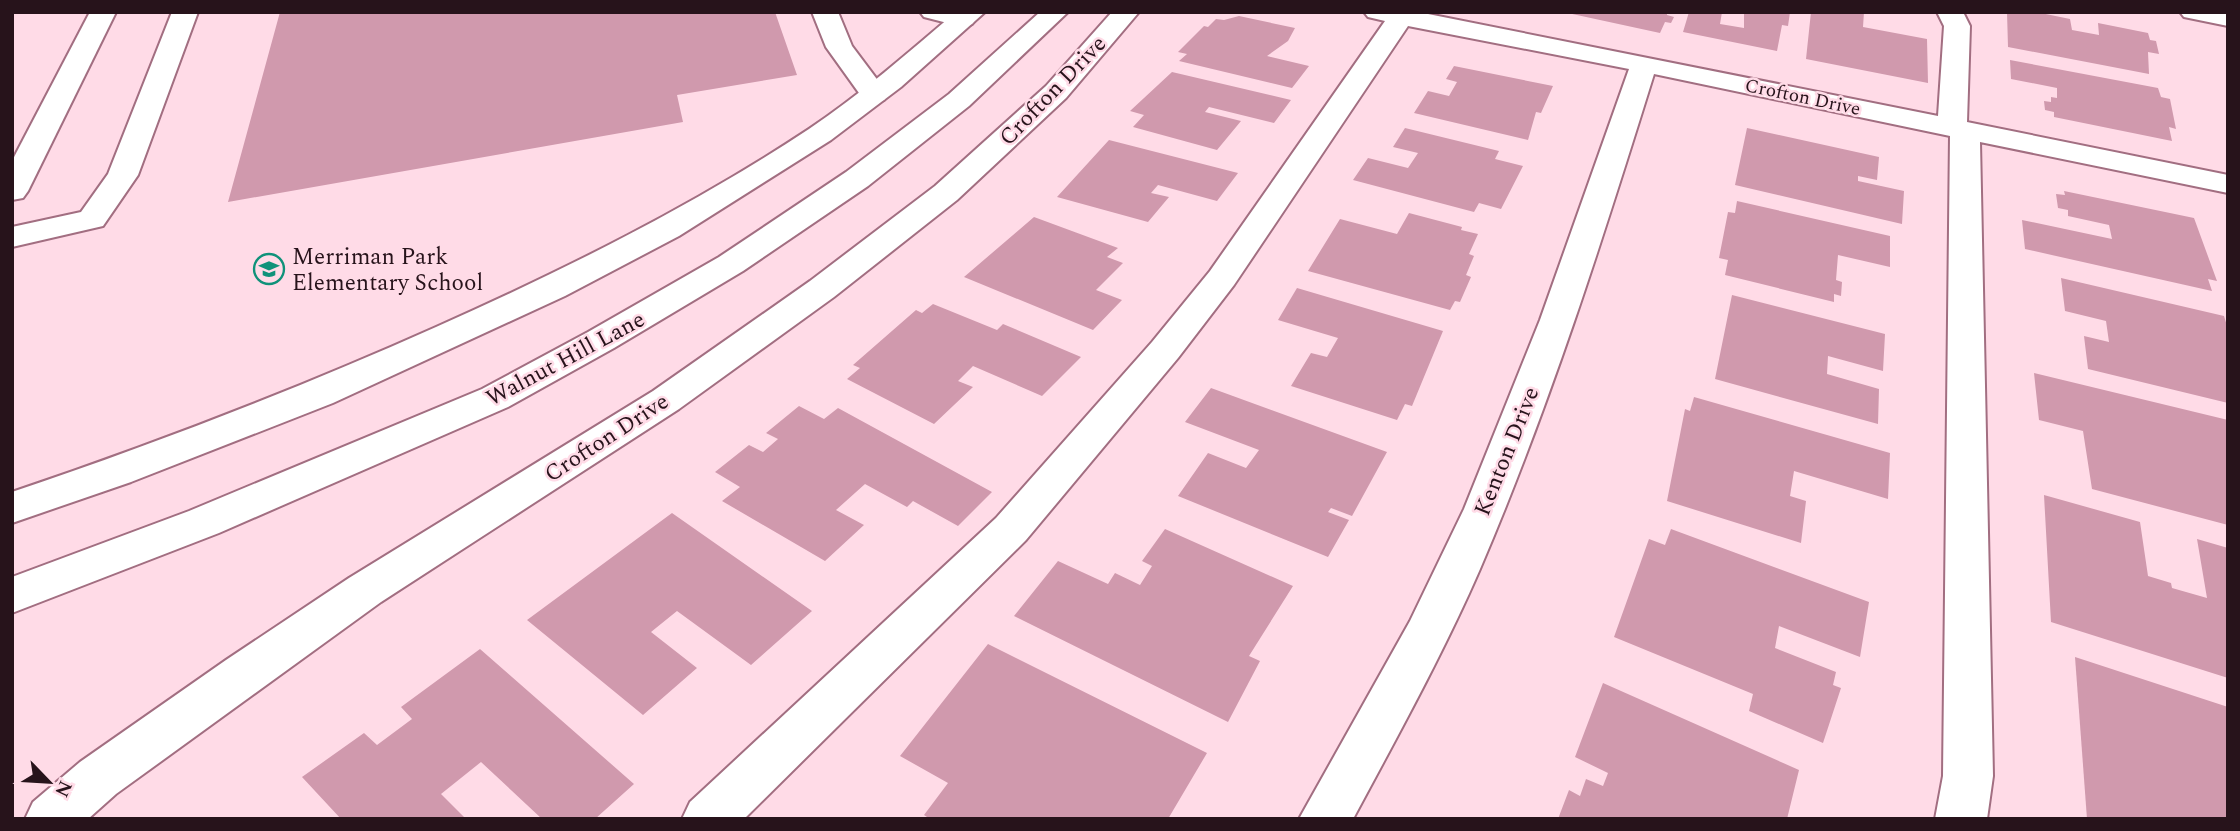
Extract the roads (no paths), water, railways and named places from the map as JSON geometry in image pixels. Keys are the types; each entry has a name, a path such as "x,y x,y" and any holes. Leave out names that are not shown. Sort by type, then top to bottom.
{"street":[{"path":"12,191 103,12"},
{"path":"12,237 92,219 123,175 184,12"},
{"path":"825,12 839,47 873,93"},
{"name":"Walnut Hill Lane","path":"12,595 204,522 495,398 601,340 731,264 857,179 959,100 1055,12"},
{"name":"Crofton Drive","path":"51,819 98,778 365,590 666,400 833,281 946,193 1056,92 1126,12"},
{"path":"1951,12 1957,26 1968,776 1961,819"},
{"path":"2193,12 2228,18"},
{"path":"2225,12 2228,18"},
{"path":"12,508 117,472 320,394 553,288 668,229 821,134 873,93 956,15"},
{"path":"708,819 1011,528 1165,350 1222,278 1389,15"},
{"name":"Crofton Drive","path":"1389,15 1644,64 2228,184"},
{"name":"Kenton Drive","path":"1325,819 1407,671 1457,572 1503,464 1590,229 1644,64"}],"place":[{"name":"Merriman Park Elementary School","path":"269,269"}]}
